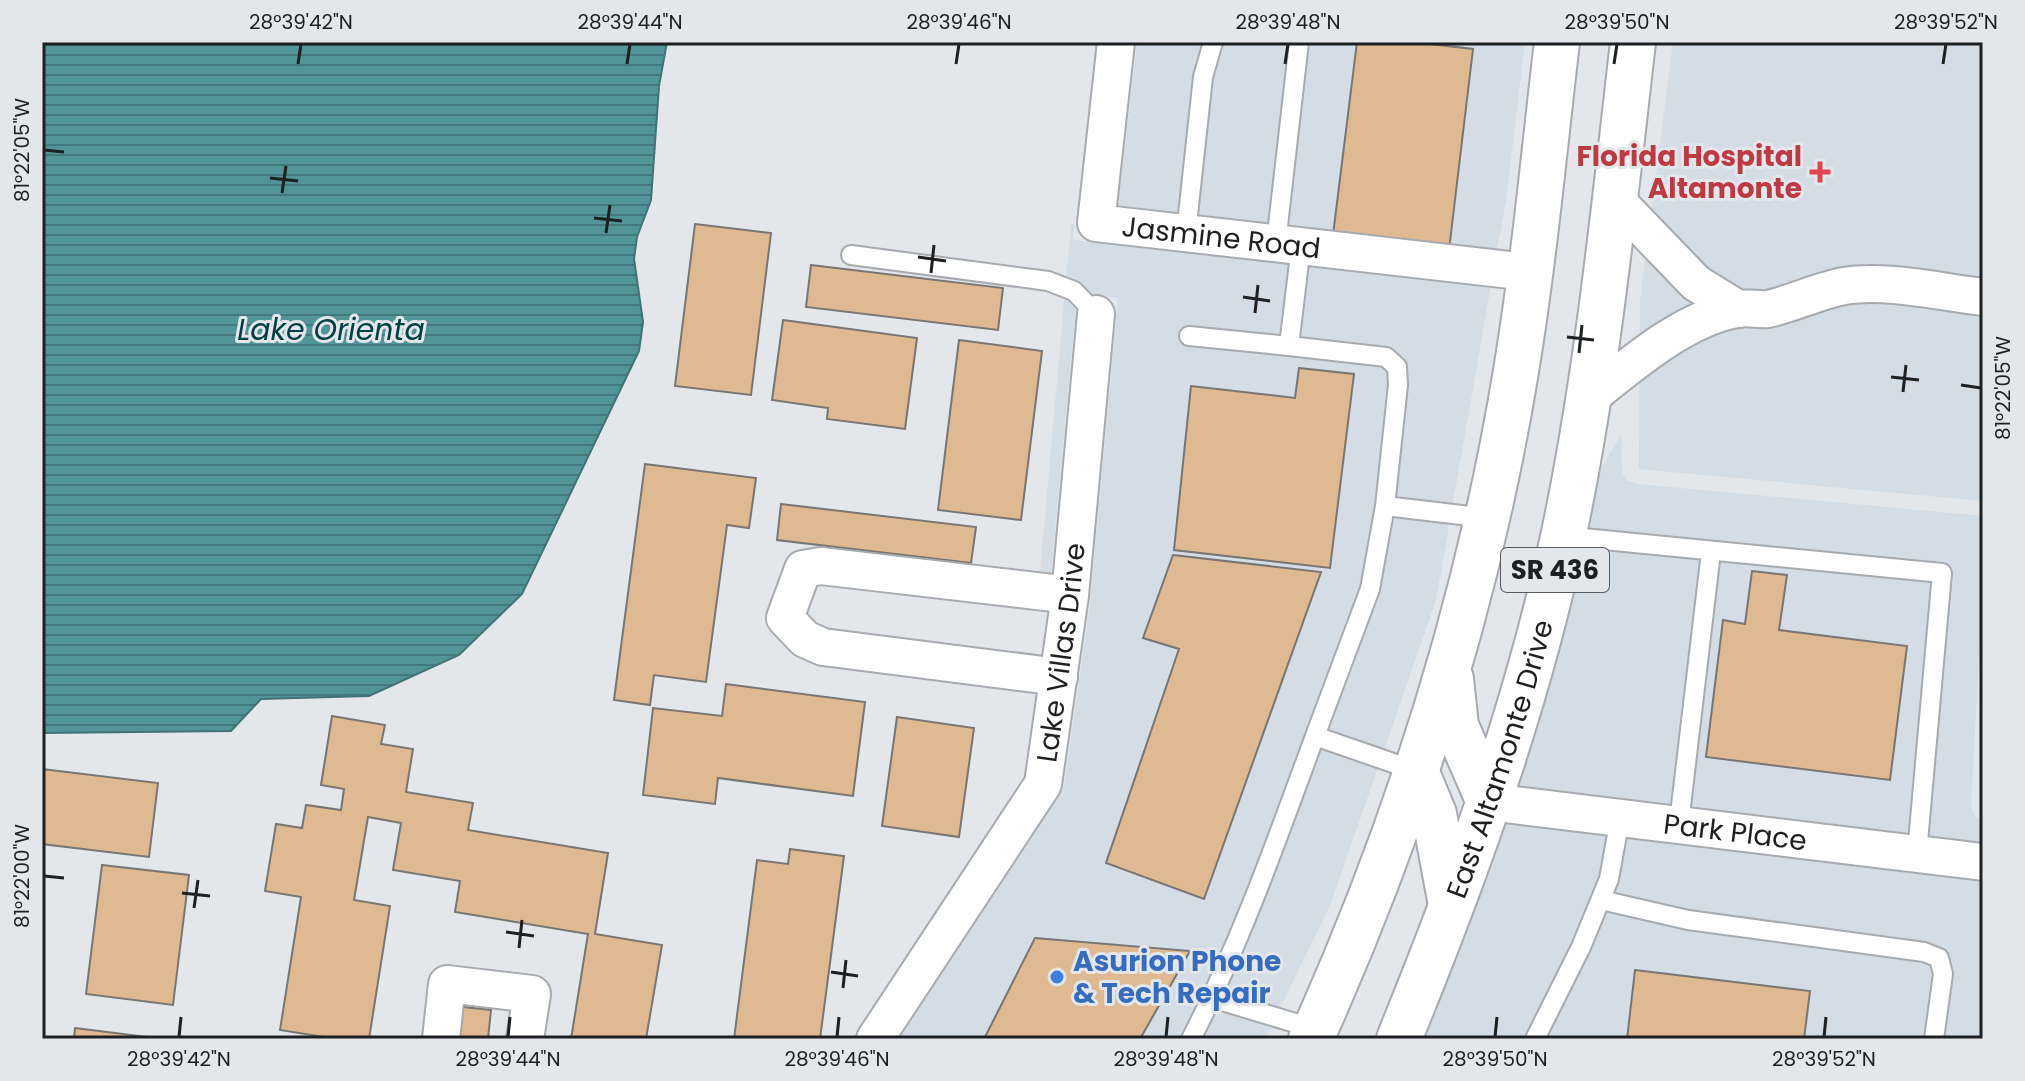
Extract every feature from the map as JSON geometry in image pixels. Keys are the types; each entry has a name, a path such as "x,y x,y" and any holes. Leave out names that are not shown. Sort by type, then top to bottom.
{"main road":[{"name":"SR 436","path":"1313,1034 1397,829 1450,665 1487,518 1516,372 1557,42"},
{"name":"East Altamonte Drive","path":"1399,1039 1452,908 1489,802 1533,657 1563,536 1588,399 1633,42"},
{"path":"1450,665 1456,726 1489,802"},
{"path":"1416,771 1434,814 1452,908"}],"street":[{"name":"Jasmine Road","path":"1116,42 1096,223 1528,272"},
{"path":"1614,198 1696,283 1738,309"},
{"path":"1588,399 1664,341 1694,325 1738,309 1765,309 1845,286 1873,285 1983,297"},
{"name":"Lake Villas Drive","path":"875,1039 1043,784 1070,595 1096,314"},
{"path":"1059,677 823,647 805,639 785,618 803,569 821,566 1070,595"},
{"name":"Park Place","path":"1489,802 1983,862"},
{"path":"441,1039 447,984 532,994 525,1039"}],"lane":[{"path":"1186,233 1203,77 1213,42"},
{"path":"1289,346 1288,244 1299,42"},
{"path":"851,255 1048,281 1074,291 1096,314"},
{"path":"1189,336 1386,357 1397,367 1398,385 1385,506 1370,589 1251,909 1191,1039"},
{"path":"1385,506 1487,518"},
{"path":"1563,536 1942,573 1917,853"},
{"path":"1679,823 1711,552"},
{"path":"1315,736 1416,771"},
{"path":"1535,1039 1601,900 1609,879 1620,818"},
{"path":"1601,900 1688,920 1924,952 1939,958 1943,974 1934,1039"},
{"path":"1212,998 1313,1034"}],"shaded area":[{"path":"1137,42 1525,42 1506,201 1497,249 1118,207"},
{"name":"Florida Hospital Altamonte","path":"1673,42 1983,42 1983,501 1639,469 1640,301"},
{"path":"1071,224 1074,224 1073,240 1491,285 1436,600 1331,903 1265,1039 899,1039 1064,787 1090,604 1118,298 1077,294 1051,574 1040,573"},
{"path":"1621,435 1622,472 1627,480 1637,484 1983,516 1983,581 1971,806 1974,815 1983,821 1983,845 1514,786 1596,477"},
{"path":"1505,821 1983,882 1983,1039 1418,1039 1494,863"}],"water":[{"name":"Lake Orienta","path":"42,42 667,42 659,86 651,200 637,237 634,259 643,322 639,351 522,594 459,655 369,696 261,699 231,731 42,733"}],"building":[{"path":"1357,42 1413,42 1473,49 1449,250 1333,235"},
{"path":"695,224 771,233 751,395 675,386"},
{"path":"811,265 1003,288 998,330 806,307"},
{"path":"783,320 917,338 905,429 827,419 828,408 772,400"},
{"path":"959,340 1042,351 1021,520 938,510"},
{"path":"1299,368 1354,374 1330,568 1174,550 1191,386 1295,398"},
{"path":"645,464 756,478 749,528 727,525 706,682 654,675 650,705 614,700"},
{"path":"781,504 976,527 971,563 777,540"},
{"path":"1173,555 1321,572 1204,899 1106,863 1179,649 1143,638"},
{"path":"1752,571 1787,575 1779,630 1907,646 1890,780 1706,757 1723,620 1745,624"},
{"path":"726,684 865,702 853,796 718,778 715,804 643,795 653,708 722,716"},
{"path":"332,716 385,725 381,744 413,749 406,792 473,803 468,830 608,853 595,934 662,945 646,1039 571,1039 588,934 455,912 460,881 393,870 401,823 368,817 354,900 390,906 369,1039 336,1039 280,1030 301,897 265,891 276,824 302,828 306,805 341,810 344,789 321,785"},
{"path":"897,717 974,728 959,837 882,826"},
{"path":"42,769 158,783 149,857 42,844"},
{"path":"790,849 844,856 820,1039 734,1039 757,860 788,864"},
{"path":"102,865 189,875 173,1005 86,994"},
{"path":"1035,938 1190,951 1140,1039 984,1039"},
{"path":"1635,970 1810,991 1804,1039 1627,1039"},
{"path":"454,1006 491,1010 488,1039 450,1039"},
{"path":"75,1028 163,1039 74,1039"}],"place":[{"name":"Florida Hospital Altamonte","path":"1820,172"},
{"name":"Asurion Phone & Tech Repair","path":"1057,977"}]}
